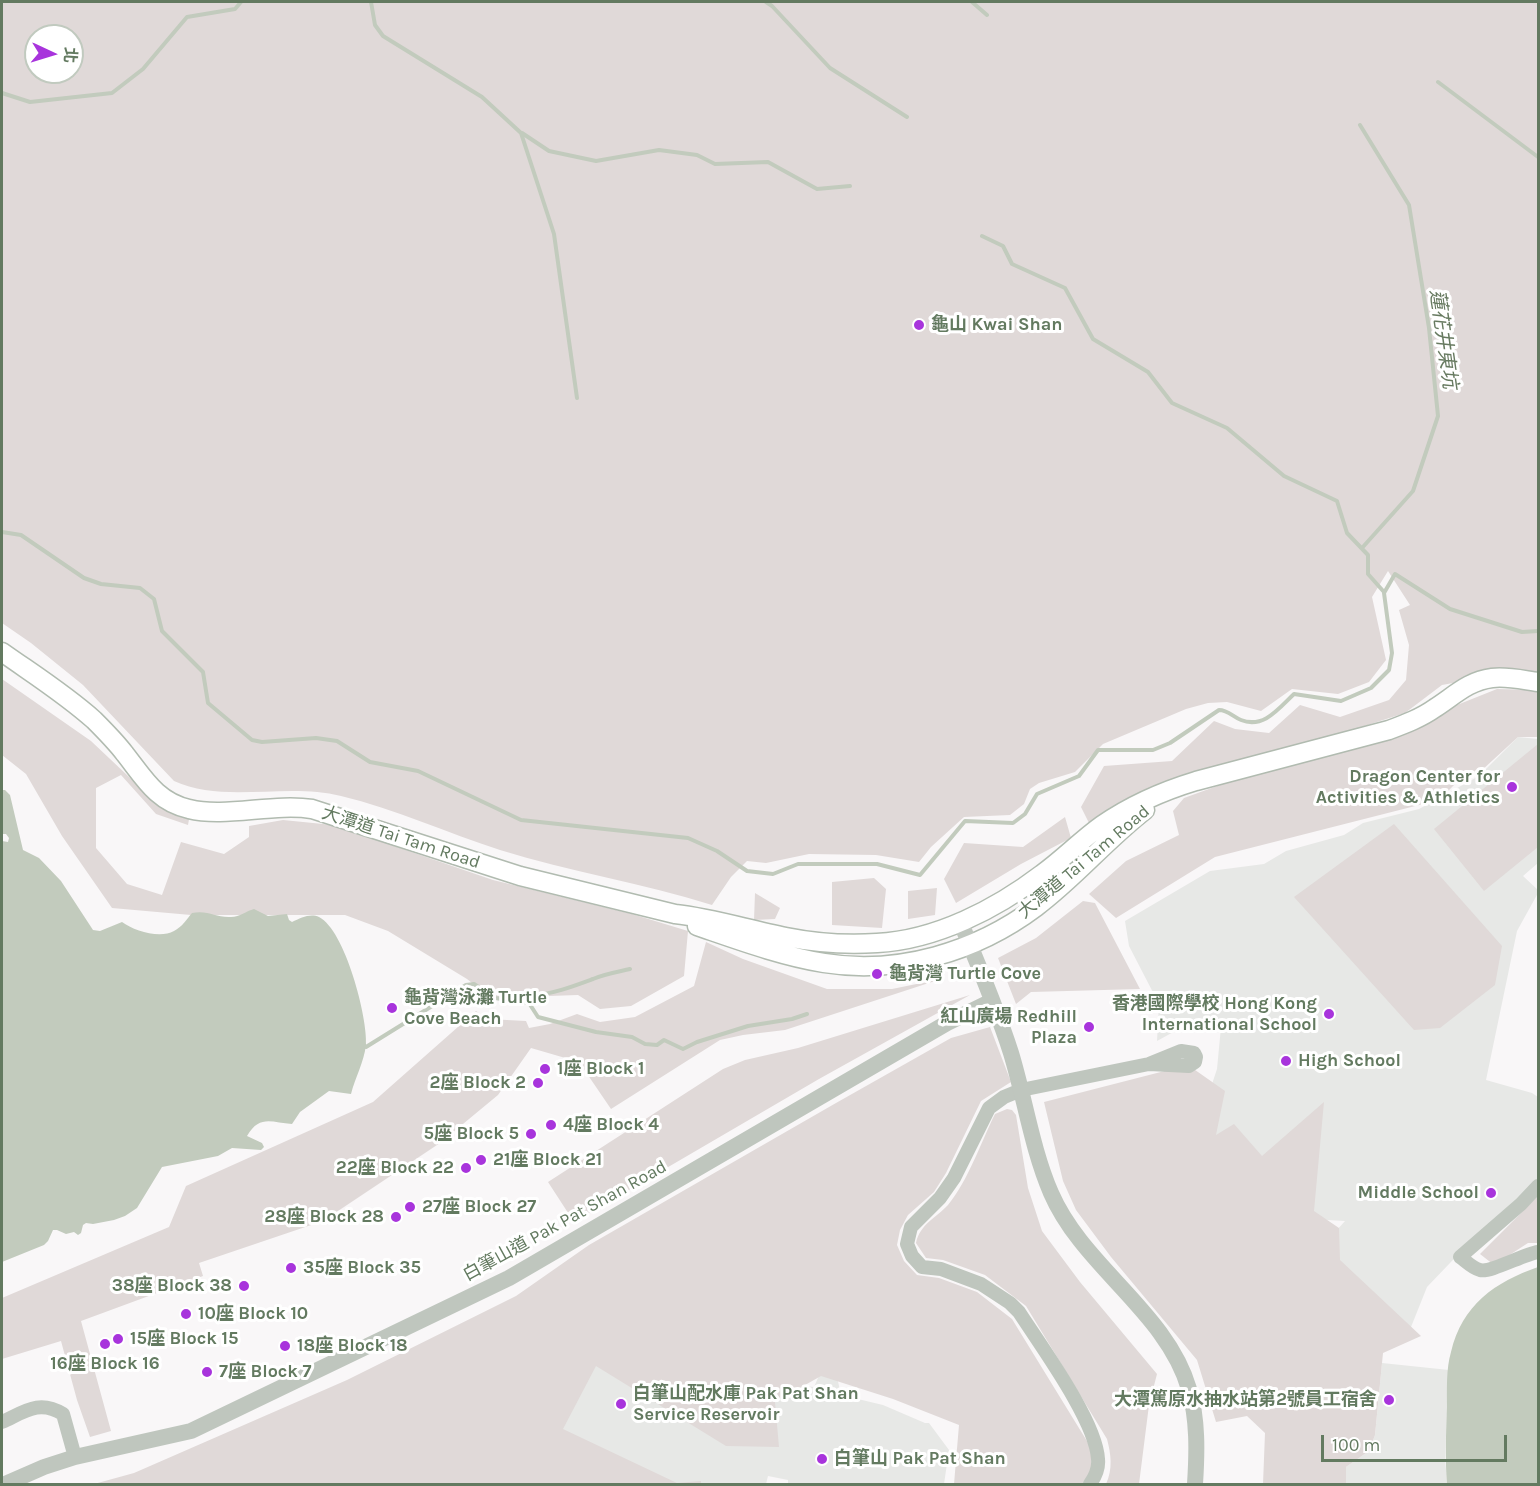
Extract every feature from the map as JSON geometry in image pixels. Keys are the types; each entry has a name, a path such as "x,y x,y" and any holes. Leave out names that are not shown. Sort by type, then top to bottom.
{"main road":[{"name":"大潭道 Tai Tam Road","path":"2,652 81,709 112,739 153,790 164,799 181,807 198,811 295,807 312,809 520,876 675,914 700,916 788,937 852,944 899,940 939,930 998,903 1029,884 1114,817 1181,786 1389,730 1418,718 1463,688 1481,680 1501,677 1539,682"},
{"name":"大潭道 Tai Tam Road","path":"675,914 695,926 810,960 842,965 873,966 906,963 935,956 992,935 1035,908 1125,826 1154,802 1181,786"}],"street":[{"path":"960,921 1010,1051 1050,1191 1077,1239 1168,1345 1189,1388 1195,1419 1197,1449 1195,1485"},
{"name":"白筆山道 Pak Pat Shan Road","path":"5,1485 44,1467 75,1457 191,1431 509,1278 937,1029 992,1001"},
{"path":"1090,1485 1097,1470 1098,1456 1084,1415 1019,1312 1010,1303 981,1284 941,1269 922,1267 912,1256 907,1244 911,1227 940,1198 954,1178 989,1108 1004,1097 1023,1097 1149,1064"},
{"path":"1539,1186 1460,1257 1474,1268 1486,1271 1515,1258 1539,1252"},
{"path":"2,1422 31,1409 44,1406 56,1409 63,1414 75,1457"}],"shaded area":[{"path":"2,2 1538,2 1538,672 1519,671 1442,685 1405,713 1352,730 1225,764 1178,781 1089,823 1081,807 1104,766 1172,761 1214,721 1235,729 1269,733 1300,705 1340,717 1389,700 1406,680 1409,645 1399,610 1410,605 1388,571 1372,597 1386,660 1369,682 1338,694 1292,689 1261,711 1227,702 1208,703 1186,709 1103,744 1075,772 1039,783 1030,789 1024,804 1010,815 964,817 931,847 919,862 876,855 809,854 766,863 747,861 731,877 712,905 660,890 526,858 341,796 299,791 213,791 193,788 174,781 83,685 2,623"},
{"path":"2,679 91,741 163,809 190,814 188,825 156,814 121,775 96,788 96,848 127,884 162,895 181,842 224,854 249,837 249,826 283,820 333,825 493,880 632,914 688,931 684,976 631,1006 600,1009 578,995 491,998 467,979 388,931 345,915 191,915 112,908 62,836 26,774 2,755"},
{"path":"1497,689 1538,690 1538,737 1518,737 1481,771 1457,782 1448,791 1437,795 1427,803 1215,857 1116,918 1089,894 1126,861 1179,835 1173,811 1184,798 1231,781 1412,730 1457,705"},
{"name":"香港國際學校 Hong Kong International School","path":"1518,737 1538,739 1538,863 1523,876 1538,890 1538,893 1517,931 1486,1080 1532,1093 1538,1097 1538,1181 1472,1240 1427,1287 1409,1332 1319,1250 1345,1221 1292,1218 1209,1138 1204,1108 1217,1069 1221,1027 1188,1024 1157,1041 1159,1004 1129,946 1125,921 1210,871 1264,864 1286,851 1344,835 1363,823 1419,809 1479,776"},
{"name":"Dragon Center for Activities & Athletics","path":"1538,744 1538,847 1484,891 1434,829"},
{"path":"2,790 10,795 23,850 39,858 61,881 93,930 100,931 122,922 140,931 162,934 177,929 192,913 203,912 231,917 254,909 268,916 287,914 292,922 309,916 319,917 329,925 346,956 359,996 366,1032 366,1045 351,1094 329,1091 300,1112 292,1124 267,1121 257,1125 247,1136 262,1143 264,1147 261,1150 232,1148 218,1156 162,1167 137,1208 125,1216 93,1224 86,1223 78,1235 74,1232 66,1234 53,1230 44,1245 2,1262 2,841 8,842 9,838 6,834 2,834"},
{"path":"1065,817 1071,838 1021,864 956,903 944,879 964,843 1023,847"},
{"path":"1394,824 1502,946 1495,985 1440,1028 1414,1030 1294,897"},
{"path":"874,878 886,889 882,928 832,925 832,882"},
{"path":"937,888 935,915 908,919 908,891"},
{"path":"755,893 780,908 775,919 754,920"},
{"path":"1083,901 1095,903 1140,989 1031,992 1016,1004 998,958 1036,938"},
{"path":"706,942 743,959 827,989 892,989 941,979 785,1030 720,1040 611,1109 579,1062 531,1048 498,1095 440,1143 323,1221 199,1263 203,1276 81,1321 111,1431 90,1437 61,1341 2,1359 2,1298 169,1227 186,1186 373,1102 476,1011 488,1019 526,1021 529,1028 550,1024 577,1014 600,1022 635,1017 694,986"},
{"path":"970,995 819,1079 574,1222 548,1182 723,1069 745,1060 798,1048"},
{"path":"990,1027 1011,1082 981,1101 946,1173 934,1192 908,1215 900,1230 897,1245 904,1261 917,1275 939,1278 977,1292 1012,1319 1090,1446 1090,1475 1086,1484 954,1484 959,1425 893,1399 821,1376 775,1402 779,1447 726,1446 596,1366 563,1429 677,1483 701,1481 701,1484 94,1484 134,1473 347,1380 516,1296 589,1245 836,1103 951,1038"},
{"path":"1188,1065 1225,1091 1216,1135 1234,1124 1262,1156 1324,1102 1314,1211 1339,1228 1340,1260 1421,1336 1383,1353 1375,1435 1369,1451 1346,1467 1346,1484 1263,1484 1265,1433 1247,1416 1216,1422 1197,1360 1111,1257 1076,1210 1063,1181 1044,1102"},
{"path":"1007,1109 1012,1110 1016,1115 1028,1188 1042,1231 1080,1282 1157,1374 1149,1405 1139,1484 1106,1484 1111,1462 1107,1439 1026,1306 985,1275 943,1260 926,1258 916,1243 921,1231 948,1205 962,1185 995,1114"},
{"path":"1538,1196 1538,1243 1528,1243 1494,1265 1480,1254"},
{"path":"1538,1267 1538,1484 1447,1484 1448,1372 1456,1335 1472,1308 1494,1288"},
{"path":"601,1346 775,1383 814,1387 821,1371 837,1377 841,1395 883,1405 929,1423 949,1450 944,1484 788,1484 788,1480 768,1476 766,1484 567,1484 556,1391"},
{"path":"1382,1363 1449,1370 1445,1457 1447,1484 1346,1484 1346,1467 1369,1451 1375,1435"}],"waterway":[{"path":"2,93 30,102 112,93 143,69 187,17 235,9 241,2"},
{"path":"371,2 375,25 383,36 482,97 521,133 554,234 577,398"},
{"path":"766,2 830,68 907,117"},
{"path":"972,2 987,15"},
{"path":"1438,82 1538,157"},
{"name":"蓮花井東坑","path":"1360,125 1409,205 1429,328 1438,416 1413,491 1362,548"},
{"path":"522,133 549,151 596,161 659,150 697,155 715,164 768,162 817,189 850,186"},
{"path":"982,236 1003,246 1012,264 1065,288 1093,339 1148,372 1172,403 1227,428 1284,476 1337,501 1347,533 1368,555 1368,574 1384,592"},
{"path":"2,532 21,535 84,578 101,584 140,588 154,599 162,631 203,672 208,703 252,740 262,742 316,738 337,741 370,762 418,771 521,820 688,838 717,851 747,871 773,874 798,864 877,864 920,875 965,821 1013,823 1025,814 1037,794 1079,776 1098,750 1153,750 1170,743 1219,710 1241,720 1257,722 1271,716 1294,694 1341,701 1371,688 1389,670 1392,653 1384,593 1395,574 1450,609 1522,632 1538,631"},
{"path":"516,1000 571,987 630,969"},
{"path":"366,1047 466,985 474,984 495,998 529,1003 538,1017 596,1032 632,1037 645,1044 657,1045 664,1040 683,1049 697,1042 748,1026 792,1019 807,1014"}],"place":[{"name":"龜山 Kwai Shan","path":"919,325"},
{"name":"Dragon Center for Activities & Athletics","path":"1512,787"},
{"name":"龜背灣 Turtle Cove","path":"877,974"},
{"name":"龜背灣泳灘 Turtle Cove Beach","path":"392,1008"},
{"name":"香港國際學校 Hong Kong International School","path":"1329,1014"},
{"name":"紅山廣場 Redhill Plaza","path":"1089,1027"},
{"name":"High School","path":"1286,1061"},
{"name":"1座 Block 1","path":"545,1069"},
{"name":"2座 Block 2","path":"538,1083"},
{"name":"4座 Block 4","path":"551,1125"},
{"name":"5座 Block 5","path":"531,1134"},
{"name":"21座 Block 21","path":"481,1160"},
{"name":"22座 Block 22","path":"466,1168"},
{"name":"Middle School","path":"1491,1193"},
{"name":"27座 Block 27","path":"410,1207"},
{"name":"28座 Block 28","path":"396,1217"},
{"name":"35座 Block 35","path":"291,1268"},
{"name":"38座 Block 38","path":"244,1286"},
{"name":"10座 Block 10","path":"186,1314"},
{"name":"15座 Block 15","path":"118,1339"},
{"name":"16座 Block 16","path":"105,1344"},
{"name":"18座 Block 18","path":"285,1346"},
{"name":"7座 Block 7","path":"207,1372"},
{"name":"大潭篤原水抽水站第2號員工宿舍","path":"1389,1400"},
{"name":"白筆山配水庫 Pak Pat Shan Service Reservoir","path":"621,1404"},
{"name":"白筆山 Pak Pat Shan","path":"822,1459"}]}
